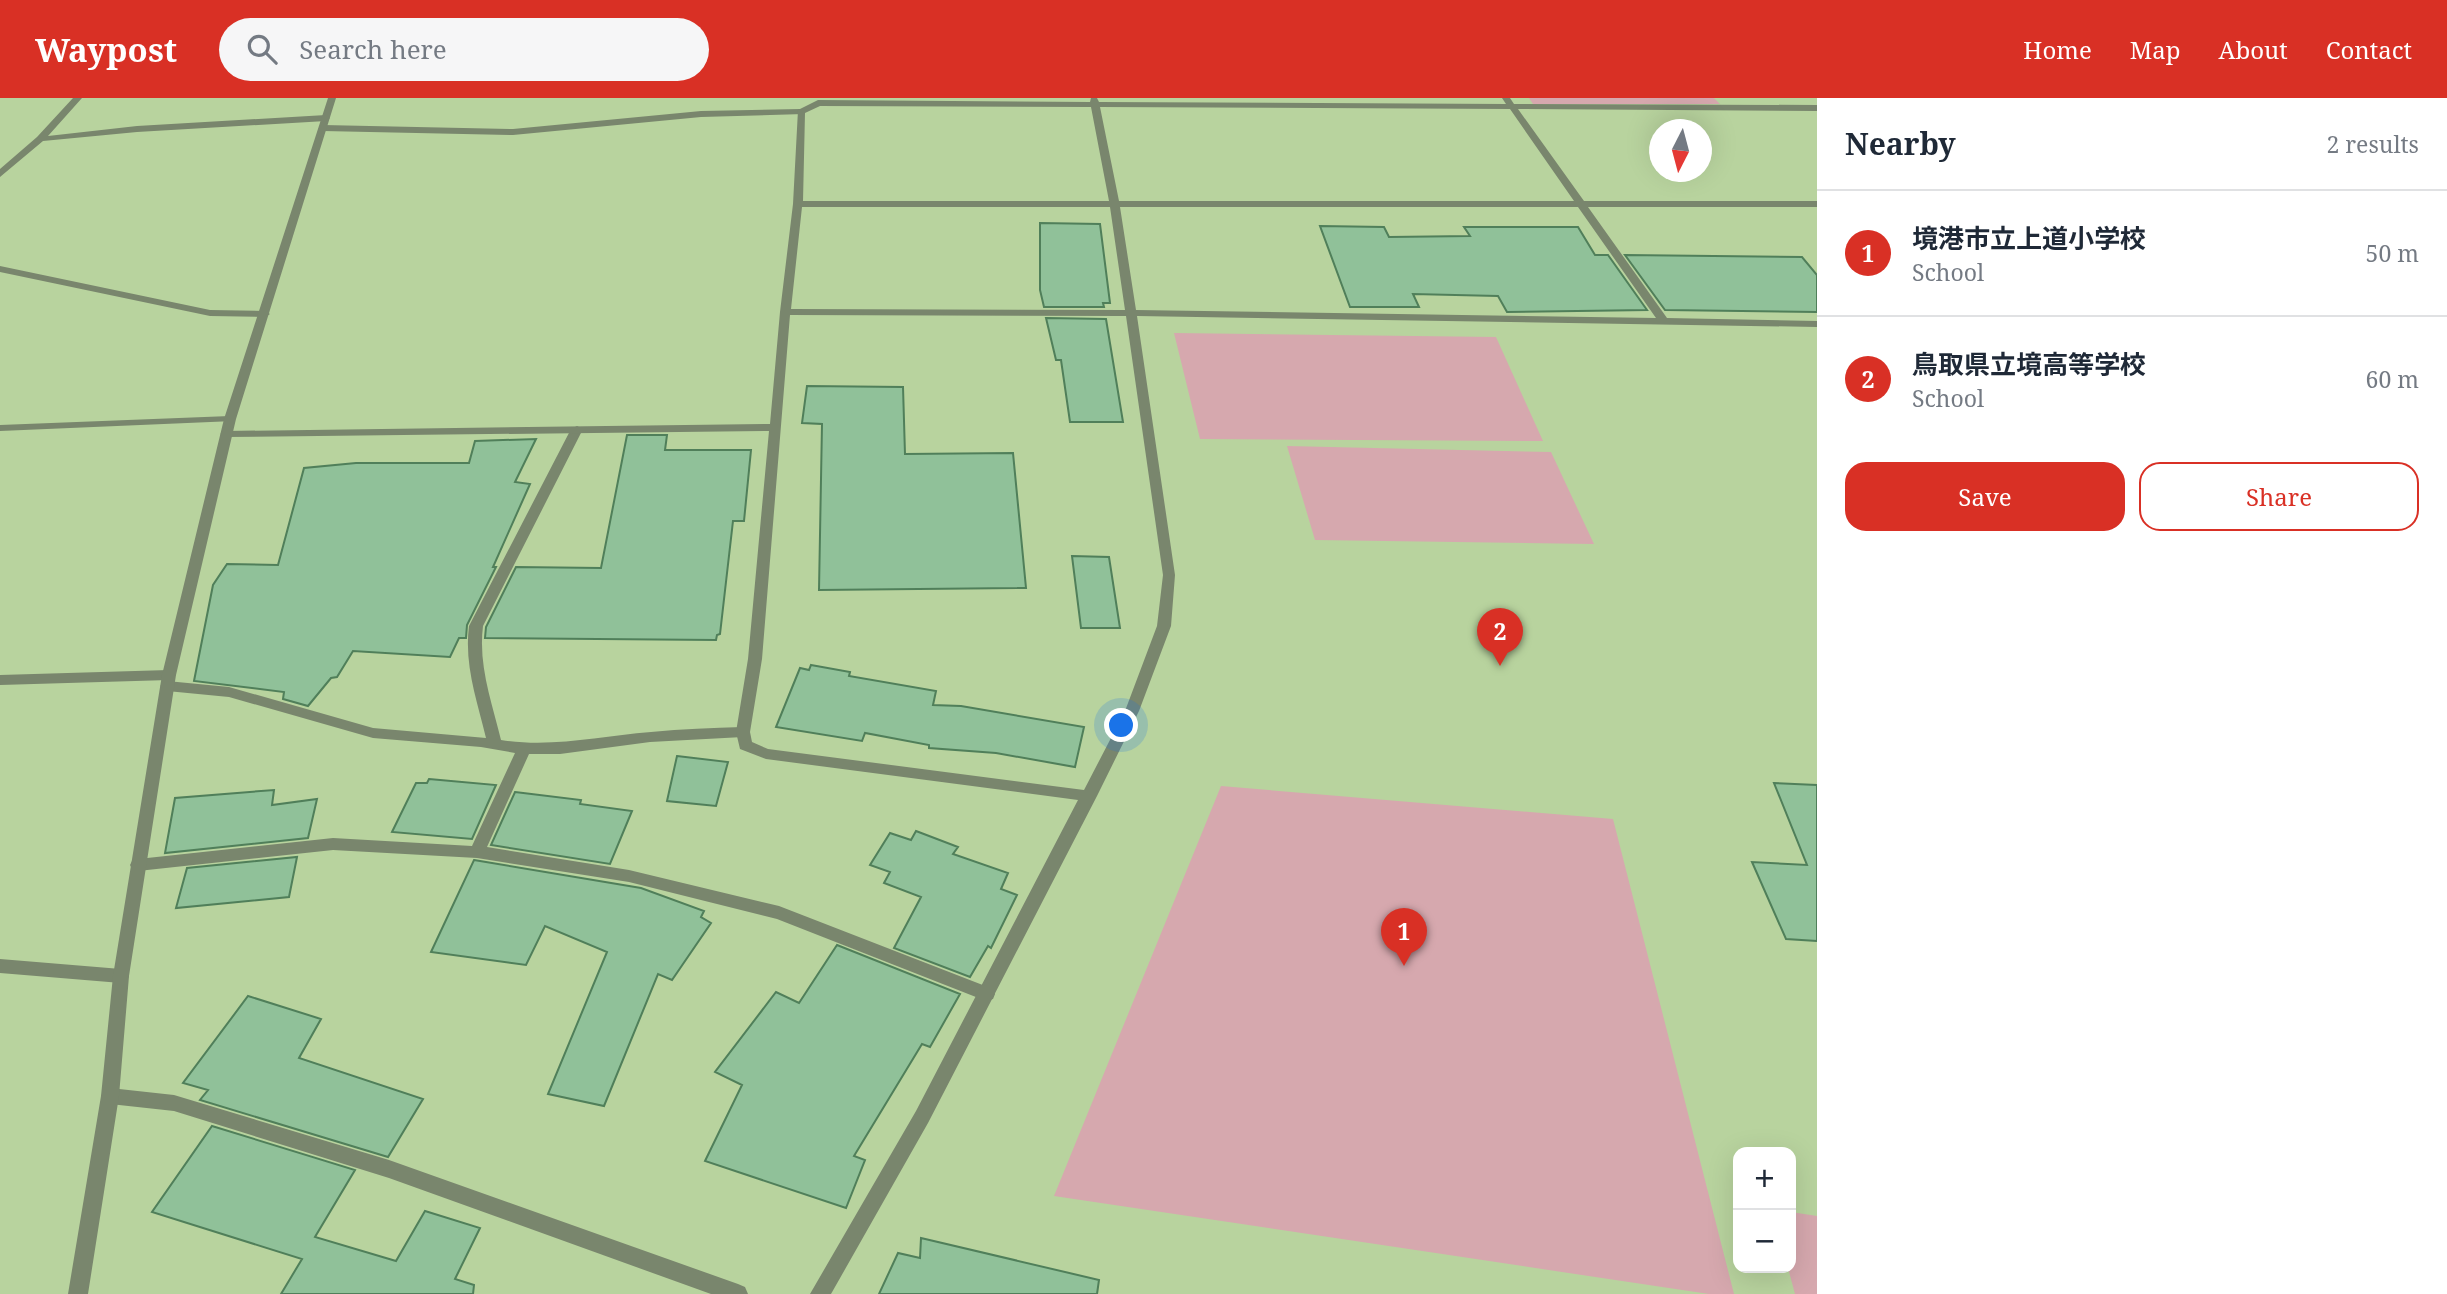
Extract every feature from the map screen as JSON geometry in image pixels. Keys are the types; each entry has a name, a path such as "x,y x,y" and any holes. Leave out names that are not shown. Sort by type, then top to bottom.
{"street":[{"path":"0,174 40,139 78,98"},
{"path":"78,1294 110,1096 121,976 168,680 230,419 332,98"},
{"path":"1506,98 1585,206 1665,323"},
{"path":"40,139 150,128 325,123 513,132 701,114 802,112 818,103 1095,102 1513,108 1817,108"},
{"path":"820,1294 922,1117 1090,796 1143,685 1164,626 1169,575 1165,541 1115,207 1095,102"},
{"path":"802,112 798,204 785,312 755,659 743,732 745,745 766,754 1090,796"},
{"path":"798,204 1115,207 1817,204"},
{"path":"0,268 210,313 265,314"},
{"path":"785,312 1130,313 1817,324"},
{"path":"0,428 230,419"},
{"path":"226,435 775,427"},
{"path":"495,744 472,640 476,626 577,429"},
{"path":"0,680 168,680 229,692 373,733 524,749 560,749 650,737 743,732"},
{"path":"477,852 524,749"},
{"path":"138,865 333,844 477,852 629,876 779,914 987,994"},
{"path":"0,966 121,976"},
{"path":"110,1096 174,1103 389,1169 738,1294"}],"shaded area":[{"path":"1529,98 1714,98 1720,104 1533,104"},
{"path":"1174,333 1496,337 1543,441 1200,439"},
{"path":"1287,446 1551,452 1594,544 1315,540"},
{"path":"1221,786 1613,819 1734,1294 1709,1294 1054,1196"},
{"path":"1796,1213 1817,1216 1817,1294 1795,1294 1789,1273 1796,1273"}],"building":[{"path":"1040,223 1100,224 1110,303 1103,303 1104,307 1044,307 1040,290"},
{"path":"1320,226 1384,227 1389,237 1470,236 1464,227 1578,227 1595,255 1608,255 1647,310 1507,312 1498,296 1413,294 1419,307 1350,307"},
{"path":"1625,255 1802,257 1817,275 1817,312 1665,310"},
{"path":"1046,318 1106,319 1123,422 1070,422 1061,360 1056,360"},
{"path":"807,386 903,387 905,454 1013,453 1026,588 819,590 822,424 802,423"},
{"path":"627,435 667,435 665,450 751,450 744,521 733,521 720,634 716,640 485,638 486,627 516,567 601,568"},
{"path":"536,439 515,482 530,484 493,567 496,567 467,625 466,638 459,638 450,657 353,651 337,677 331,678 308,706 283,699 284,692 194,681 213,585 227,564 278,565 304,468 356,463 469,463 475,441"},
{"path":"1072,556 1109,557 1120,628 1081,628"},
{"path":"811,665 850,672 849,676 936,691 933,705 961,706 1084,727 1075,767 996,753 929,748 929,745 865,733 862,741 776,727 800,668 809,670"},
{"path":"677,756 728,762 716,806 667,801"},
{"path":"429,779 496,785 472,839 392,832 416,783 427,783"},
{"path":"1774,783 1817,785 1817,941 1786,939 1752,862 1807,865"},
{"path":"274,790 272,805 317,799 308,838 165,853 175,798"},
{"path":"515,792 581,800 580,804 632,811 610,864 491,845"},
{"path":"916,831 958,847 953,854 1008,873 1001,889 1017,895 991,948 988,946 970,977 894,948 921,897 884,883 890,872 870,865 890,833 911,840"},
{"path":"297,857 289,897 176,908 187,868"},
{"path":"474,860 641,888 704,911 701,917 711,923 672,980 658,974 604,1106 548,1094 607,952 545,926 526,965 431,952"},
{"path":"837,945 960,994 930,1047 922,1044 854,1156 865,1160 846,1208 705,1161 742,1085 715,1072 776,992 799,1003"},
{"path":"248,996 321,1019 299,1058 423,1099 388,1157 200,1100 208,1090 183,1083"},
{"path":"212,1126 355,1170 315,1237 396,1261 425,1211 480,1228 455,1279 474,1285 473,1294 281,1294 302,1259 152,1212"},
{"path":"921,1238 1099,1280 1097,1294 879,1294 898,1253 920,1258"}],"place":[{"name":"鳥取県立境高等学校","path":"1500,666"},
{"name":"境港市立上道小学校","path":"1404,966"}]}
